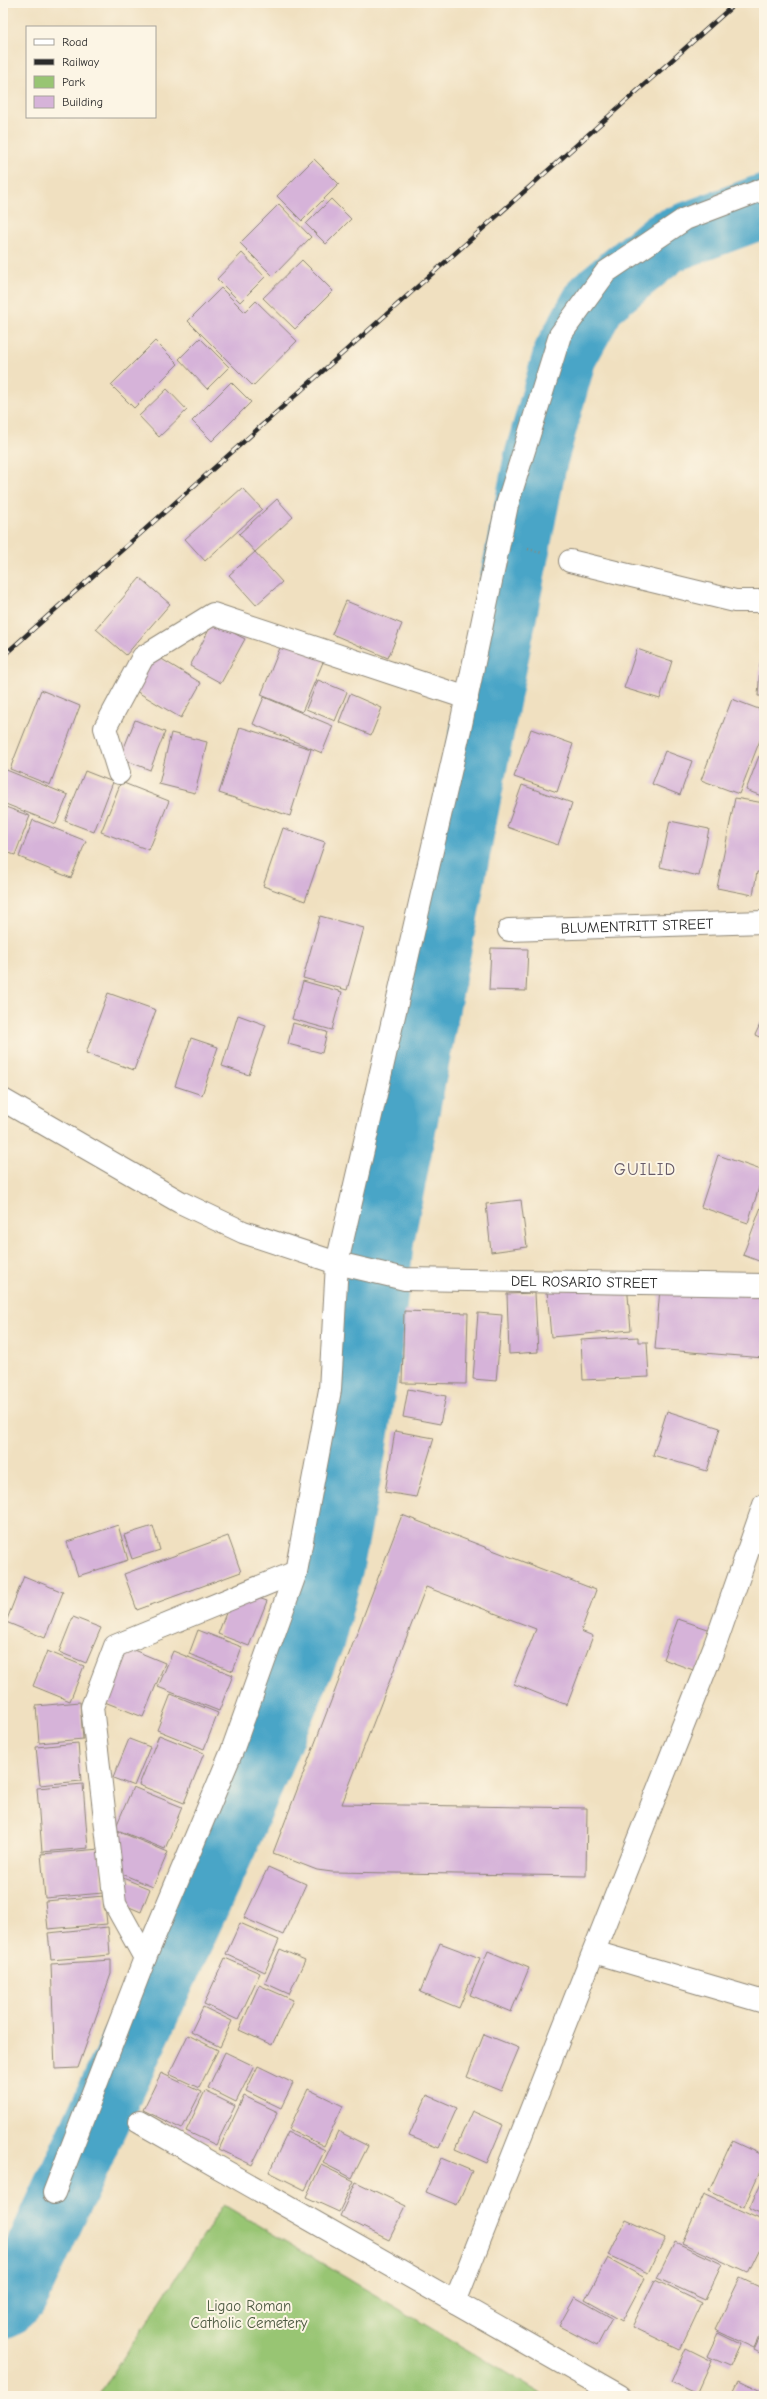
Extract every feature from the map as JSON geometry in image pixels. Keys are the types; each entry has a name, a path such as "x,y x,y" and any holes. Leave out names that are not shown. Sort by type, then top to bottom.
{"street":[{"path":"54,2193 145,1958 232,1751 296,1572 330,1390 344,1265 467,698 507,505 560,335 606,272 685,219 764,189"},
{"path":"570,561 735,601 764,601"},
{"path":"119,773 105,728 143,657 213,614 467,698"},
{"name":"BLUMENTRITT STREET","path":"509,930 764,922"},
{"name":"DEL ROSARIO STREET","path":"3,1100 180,1202 243,1232 344,1265 405,1279 764,1285"},
{"path":"455,2302 715,1645 764,1506"},
{"path":"145,1958 115,1904 92,1707 115,1646 296,1572"},
{"path":"594,1952 764,2002"},
{"path":"139,2122 620,2396"}],"green space":[{"name":"Ligao Roman Catholic Cemetery","path":"224,2205 545,2396 98,2396"}],"building":[{"path":"314,159 339,184 302,221 277,196"},
{"path":"331,199 351,219 326,244 306,224"},
{"path":"279,204 311,237 273,276 240,243"},
{"path":"242,253 265,277 240,302 217,279"},
{"path":"302,260 333,291 295,329 263,298"},
{"path":"221,288 245,312 256,301 297,341 253,386 188,321"},
{"path":"200,338 229,367 207,389 179,359"},
{"path":"155,341 178,364 134,408 111,385"},
{"path":"231,382 251,402 212,441 192,421"},
{"path":"167,389 187,410 159,437 139,416"},
{"path":"242,488 262,509 205,561 185,539"},
{"path":"277,499 293,517 255,552 239,534"},
{"path":"255,552 282,582 256,605 229,575"},
{"path":"140,578 170,604 126,655 96,629"},
{"path":"346,601 402,624 388,658 332,634"},
{"path":"213,622 245,639 221,683 190,666"},
{"path":"763,625 764,696 758,696"},
{"path":"284,638 326,655 302,712 261,695"},
{"path":"637,649 672,661 660,699 624,688"},
{"path":"155,655 201,683 181,718 134,690"},
{"path":"318,680 347,692 335,721 306,709"},
{"path":"41,690 80,706 50,785 10,769"},
{"path":"350,694 382,708 371,735 339,722"},
{"path":"264,697 333,726 322,753 253,724"},
{"path":"732,699 764,711 764,730 739,794 701,780"},
{"path":"135,720 165,732 150,770 120,758"},
{"path":"240,727 311,749 290,816 219,793"},
{"path":"531,729 573,744 557,792 514,777"},
{"path":"171,733 207,742 195,793 159,784"},
{"path":"665,751 692,761 680,795 652,784"},
{"path":"759,756 764,758 764,797 746,790"},
{"path":"4,769 68,795 56,824 3,803"},
{"path":"85,771 113,782 94,832 65,821"},
{"path":"121,782 169,801 149,850 101,832"},
{"path":"522,785 572,803 558,845 507,827"},
{"path":"735,798 764,803 764,873 757,872 753,895 717,888"},
{"path":"3,806 30,816 15,855 3,851"},
{"path":"33,820 86,841 71,878 19,857"},
{"path":"670,821 709,829 699,876 660,867"},
{"path":"283,828 325,842 305,901 263,886"},
{"path":"320,916 364,928 347,990 303,978"},
{"path":"491,948 528,949 526,991 489,990"},
{"path":"303,981 342,992 332,1030 292,1019"},
{"path":"108,993 156,1010 134,1070 86,1053"},
{"path":"238,1015 266,1025 249,1075 222,1066"},
{"path":"764,1016 764,1039 755,1035"},
{"path":"293,1023 327,1032 322,1053 288,1044"},
{"path":"191,1038 218,1047 202,1095 175,1086"},
{"path":"718,1155 764,1171 748,1223 701,1207"},
{"path":"764,1199 764,1263 743,1255"},
{"path":"521,1200 527,1247 491,1252 486,1204"},
{"path":"627,1284 631,1330 551,1337 547,1291"},
{"path":"660,1288 764,1296 764,1358 655,1349"},
{"path":"535,1293 538,1352 509,1354 507,1294"},
{"path":"404,1311 468,1313 466,1384 402,1383"},
{"path":"478,1313 502,1315 496,1381 473,1379"},
{"path":"638,1337 638,1342 647,1342 649,1377 583,1380 581,1340"},
{"path":"408,1389 446,1396 440,1424 403,1417"},
{"path":"667,1411 720,1428 707,1471 653,1455"},
{"path":"395,1431 434,1438 416,1497 385,1492"},
{"path":"402,1515 596,1590 581,1631 593,1636 567,1705 514,1684 536,1629 426,1587 342,1804 587,1808 586,1876 332,1872 317,1870 273,1853"},
{"path":"118,1525 128,1560 78,1576 67,1542"},
{"path":"153,1526 160,1550 132,1559 124,1535"},
{"path":"228,1536 241,1572 137,1610 124,1574"},
{"path":"24,1576 63,1592 45,1638 6,1622"},
{"path":"250,1595 267,1601 249,1646 218,1634 231,1600"},
{"path":"73,1617 101,1628 86,1663 59,1652"},
{"path":"678,1619 711,1630 696,1671 663,1659"},
{"path":"198,1630 242,1647 233,1671 189,1654"},
{"path":"124,1646 165,1663 143,1717 102,1701"},
{"path":"47,1651 84,1666 70,1701 33,1686"},
{"path":"173,1651 233,1675 219,1711 158,1687"},
{"path":"171,1694 218,1713 204,1749 157,1730"},
{"path":"80,1702 83,1739 39,1743 36,1706"},
{"path":"159,1735 204,1753 184,1803 139,1785"},
{"path":"129,1739 150,1747 134,1786 113,1778"},
{"path":"78,1743 81,1781 40,1785 36,1747"},
{"path":"83,1784 88,1848 42,1852 37,1788"},
{"path":"133,1787 182,1807 165,1849 115,1829"},
{"path":"115,1830 168,1852 153,1887 115,1871"},
{"path":"100,1849 103,1893 45,1898 41,1854"},
{"path":"268,1867 306,1884 283,1935 244,1918"},
{"path":"118,1876 150,1889 141,1912 120,1903"},
{"path":"104,1896 107,1924 48,1929 45,1901"},
{"path":"240,1923 279,1940 265,1972 226,1954"},
{"path":"108,1927 110,1955 51,1960 48,1933"},
{"path":"440,1943 480,1958 459,2008 420,1992"},
{"path":"280,1949 305,1960 289,1994 265,1983"},
{"path":"488,1951 529,1968 511,2012 470,1995"},
{"path":"225,1958 260,1973 238,2020 204,2004"},
{"path":"111,1960 111,1974 78,2068 55,2069 51,1964"},
{"path":"259,1985 293,2000 272,2045 239,2030"},
{"path":"203,2007 232,2021 220,2047 191,2032"},
{"path":"484,2034 519,2048 501,2091 467,2077"},
{"path":"188,2035 218,2050 199,2088 169,2074"},
{"path":"225,2052 254,2066 236,2102 208,2088"},
{"path":"258,2066 293,2083 281,2108 246,2091"},
{"path":"161,2073 201,2092 182,2129 143,2110"},
{"path":"308,2089 343,2106 324,2146 289,2129"},
{"path":"205,2091 235,2106 216,2145 186,2131"},
{"path":"427,2095 457,2108 439,2148 409,2136"},
{"path":"244,2096 278,2112 252,2165 219,2149"},
{"path":"472,2111 503,2125 487,2163 455,2149"},
{"path":"338,2131 368,2146 352,2178 323,2163"},
{"path":"288,2132 325,2150 305,2190 269,2172"},
{"path":"732,2141 764,2156 764,2162 744,2207 709,2191"},
{"path":"441,2158 472,2171 457,2205 426,2192"},
{"path":"321,2165 354,2181 339,2212 306,2197"},
{"path":"764,2176 764,2216 749,2209"},
{"path":"356,2182 406,2206 389,2240 340,2216"},
{"path":"704,2194 764,2221 764,2240 748,2273 682,2243"},
{"path":"626,2220 665,2238 648,2273 609,2255"},
{"path":"675,2242 722,2264 705,2300 657,2278"},
{"path":"608,2258 645,2278 622,2321 585,2300"},
{"path":"740,2278 764,2289 764,2325 754,2348 715,2330"},
{"path":"655,2280 702,2303 680,2350 632,2327"},
{"path":"575,2297 612,2318 597,2346 559,2326"},
{"path":"764,2329 764,2355 754,2350"},
{"path":"718,2333 740,2344 730,2366 707,2356"},
{"path":"686,2348 712,2361 697,2394 671,2382"},
{"path":"739,2380 764,2392 762,2396 731,2396"}],"waterway":[{"path":"3,2307 16,2296 226,1842 313,1638 332,1564 354,1451 371,1340 382,1241 535,462 565,355 596,299 666,242 764,206"}],"railway":[{"path":"3,656 736,3"}],"district":[{"name":"GUILID","path":"645,1169"}]}
